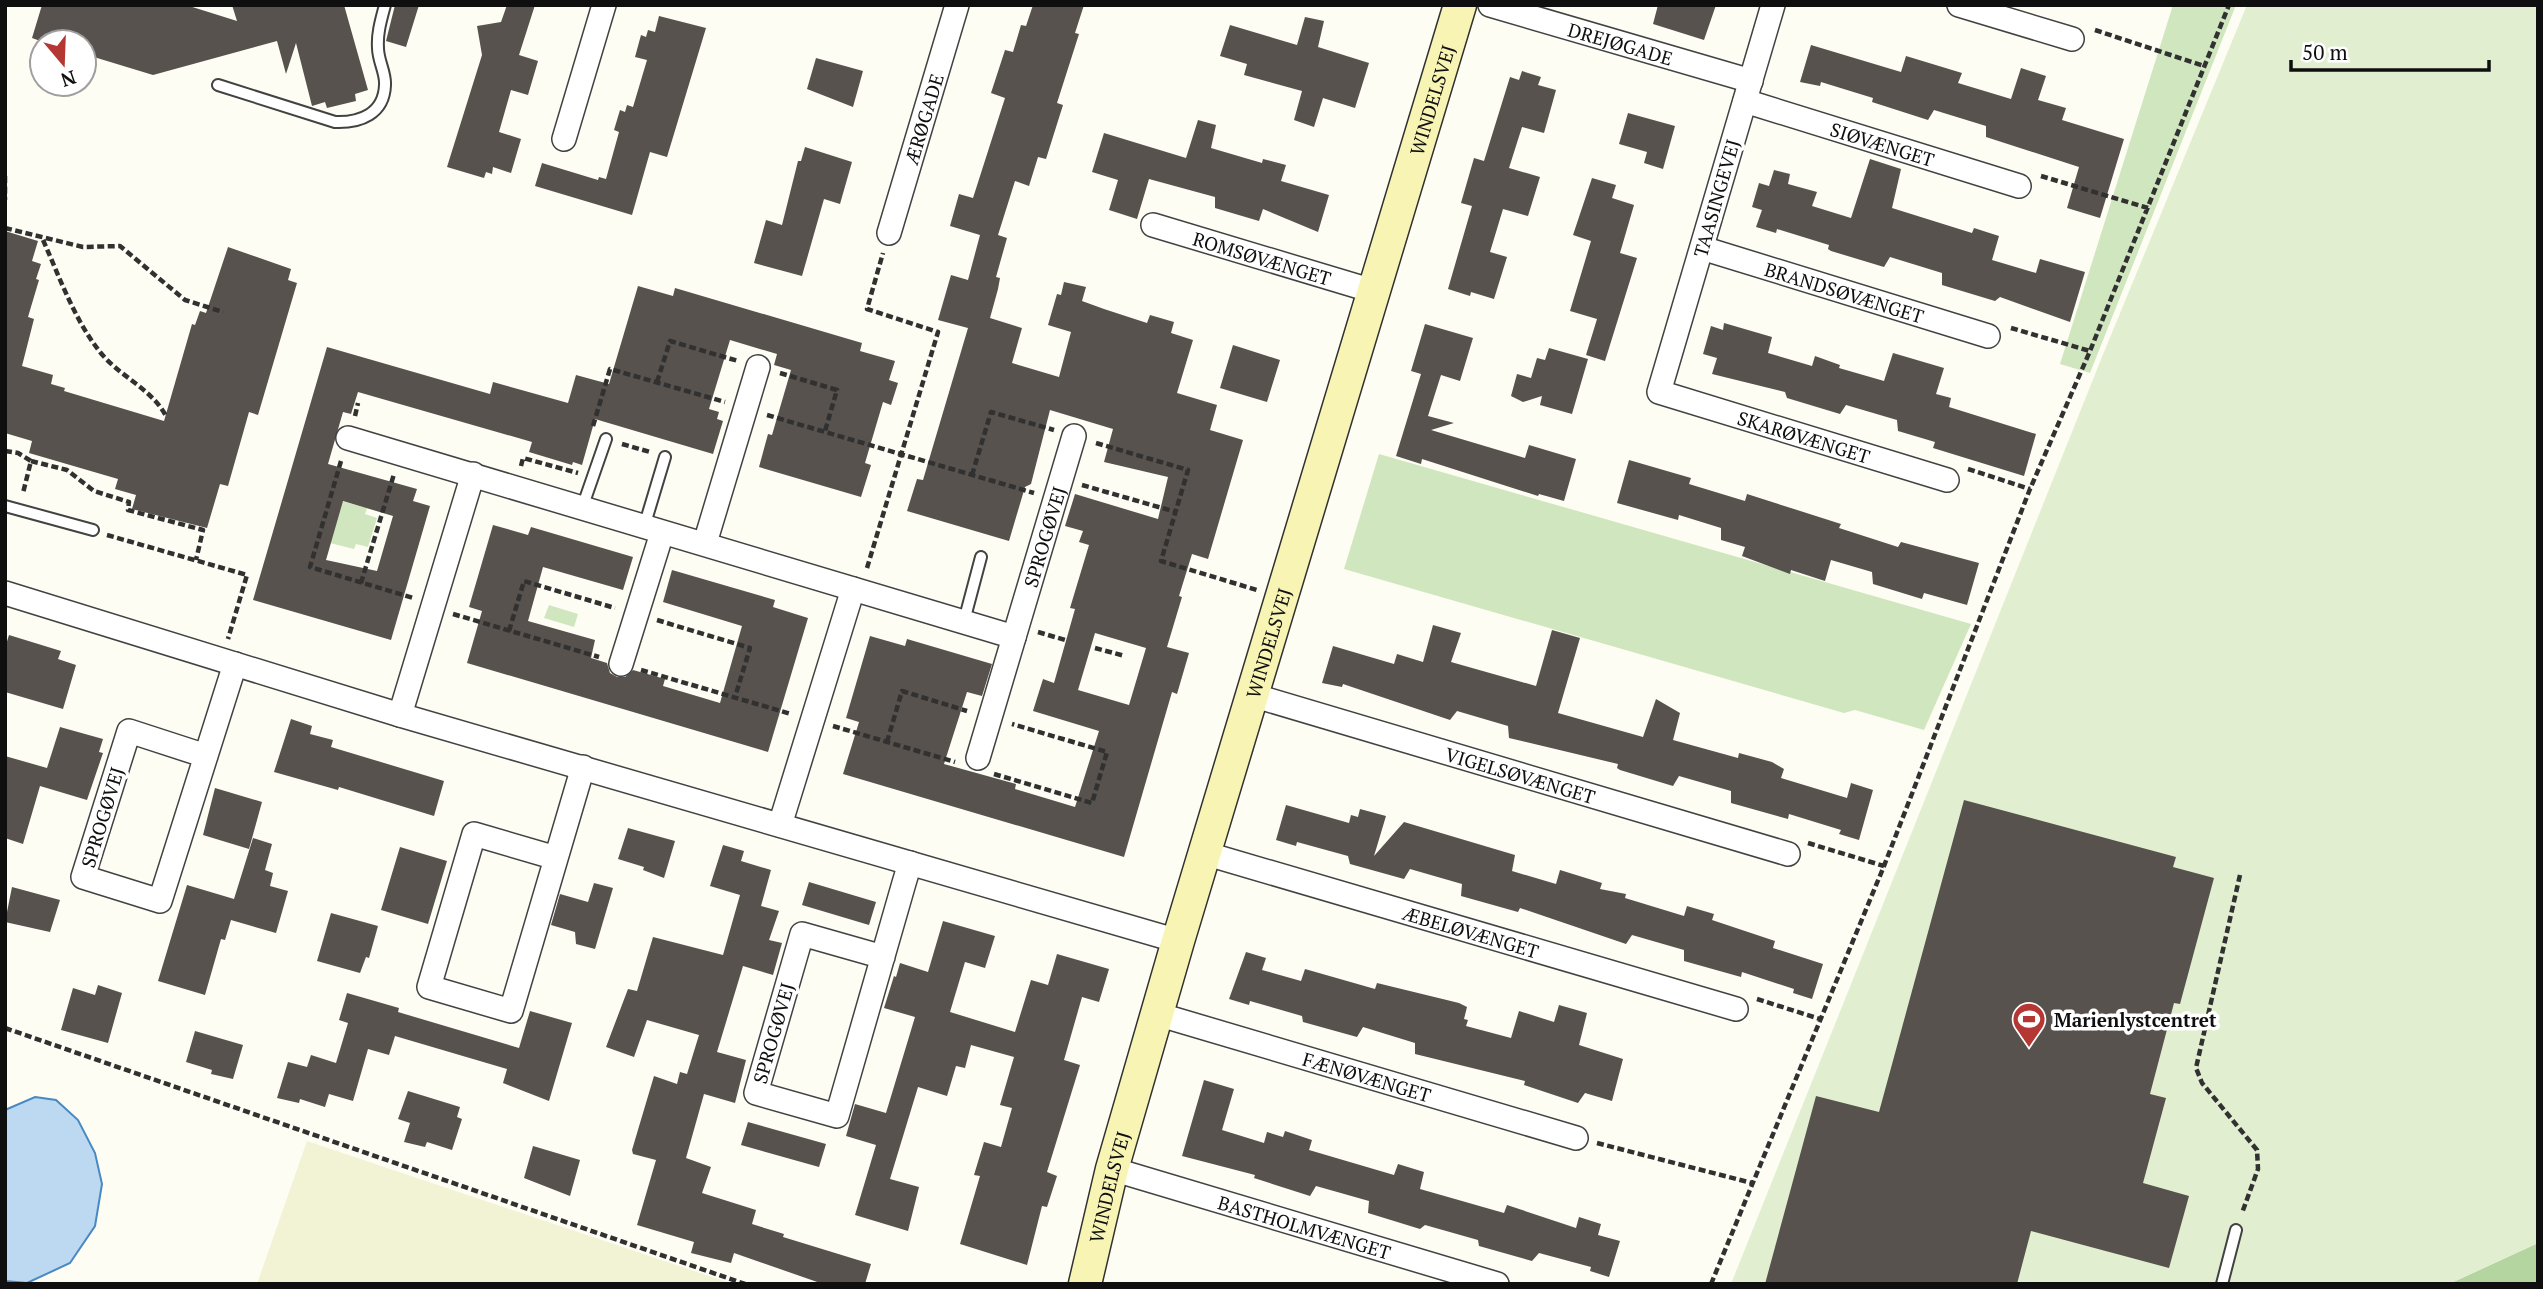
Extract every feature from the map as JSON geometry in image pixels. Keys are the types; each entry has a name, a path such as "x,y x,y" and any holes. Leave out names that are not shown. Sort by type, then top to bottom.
{"street":[{"path":"564,139 604,5"},
{"name":"ÆRØGADE","path":"889,233 957,5"},
{"name":"WINDELSVEJ","path":"1085,1284 1112,1169 1178,941 1460,5"},
{"name":"DREJØGADE","path":"1490,5 1748,91"},
{"name":"TAASINGEVEJ","path":"1659,392 1773,5"},
{"path":"1959,5 2071,39"},
{"name":"SIØVÆNGET","path":"1748,91 2019,186"},
{"name":"ROMSØVÆNGET","path":"1153,225 1373,291"},
{"name":"BRANDSØVÆNGET","path":"1702,248 1988,336"},
{"path":"705,543 758,367"},
{"name":"SKARØVÆNGET","path":"1659,392 1947,480"},
{"name":"SPROGØVEJ","path":"977,765 1074,436"},
{"path":"348,438 1014,637"},
{"path":"400,715 473,474"},
{"path":"621,664 653,530"},
{"path":"780,825 853,589"},
{"path":"5,593 400,715 1178,941"},
{"name":"SPROGØVEJ","path":"206,756 129,731 83,877 160,901 206,756 235,664"},
{"name":"VIGELSØVÆNGET","path":"1252,695 1788,854"},
{"path":"556,858 474,834 429,986 511,1011 583,768"},
{"name":"ÆBELØVÆNGET","path":"1204,853 1736,1009"},
{"name":"SPROGØVEJ","path":"883,957 802,934 756,1093 836,1116 883,957 910,863"},
{"name":"FÆNØVÆNGET","path":"1157,1014 1576,1138"},
{"name":"BASTHOLMVÆNGET","path":"1112,1169 1497,1284"}],"lane":[{"path":"218,85 335,122 354,123 370,116 382,102 386,84 378,51 378,27 385,5"},
{"path":"576,506 606,439"},
{"path":"653,530 665,457"},
{"path":"5,506 93,530"},
{"path":"964,621 981,557"},
{"path":"2222,1284 2236,1230"}],"path":[{"path":"1711,1284 1884,866 2030,489 2090,351 2230,5"},
{"path":"2071,39 2081,26 2204,66"},
{"path":"2019,186 2035,174 2148,208"},
{"path":"5,176 5,200"},
{"path":"5,228 83,247 120,246 185,300 222,312"},
{"path":"853,589 863,578 938,332 867,309 889,233"},
{"path":"43,239 75,313 99,351 116,370 158,401 166,416"},
{"path":"1988,336 1996,323 2090,351"},
{"path":"576,506 590,435 610,369 972,475 1176,512"},
{"path":"358,403 310,567 434,604 444,611 887,742 977,765 1092,803 1107,752 902,691 887,742"},
{"path":"972,475 991,412 1188,470 1161,561 1282,597"},
{"path":"590,435 665,457"},
{"path":"5,451 67,470 94,491 129,502 128,510 203,530 196,560"},
{"path":"362,583 400,453"},
{"path":"18,510 32,461"},
{"path":"1947,480 1953,465 2030,489"},
{"path":"93,530 247,575 228,637 235,664"},
{"path":"1095,648 1125,656"},
{"path":"1788,854 1797,840 1884,866"},
{"path":"2236,1230 2258,1169 2257,1150 2202,1083 2196,1068 2240,875"},
{"path":"1736,1009 1743,995 1820,1019"},
{"path":"5,1029 745,1284"},
{"path":"1576,1138 1752,1183"}],"green space":[{"path":"2173,5 2236,5 2090,373 2060,364"},
{"path":"2247,5 2538,5 2538,1243 2449,1284 1731,1284 2102,357"},
{"path":"1379,454 1971,624 1924,730 1855,710 1844,713 1344,569"},
{"path":"341,501 367,508 365,514 377,518 368,547 356,544 354,549 330,543"},
{"path":"549,605 578,614 574,627 544,618"},
{"path":"307,1141 733,1284 257,1284"},
{"path":"2538,1243 2538,1284 2449,1284"}],"water":[{"path":"35,1097 56,1100 78,1120 95,1153 102,1184 95,1226 70,1263 27,1283 5,1281 5,1110"}],"building":[{"path":"42,5 186,5 237,21 232,5 344,5 368,90 355,94 356,101 327,108 325,102 312,106 296,43 286,74 277,41 153,75 98,58 98,28 35,28"},
{"path":"395,5 419,5 406,47 386,41"},
{"path":"507,5 535,5 519,55 538,61 528,95 511,90 499,132 521,139 511,173 493,167 492,174 486,172 484,178 447,167 482,55 477,26 501,22"},
{"path":"1033,5 1084,5 1075,33 1079,34 1057,103 1063,105 1046,159 1038,157 1029,186 1015,181 998,235 1007,238 996,277 1000,278 990,318 1022,328 1012,363 1059,377 1071,332 1048,325 1057,294 1061,295 1064,282 1086,287 1082,301 1147,323 1150,315 1174,322 1171,333 1193,340 1177,393 1217,405 1210,430 1243,440 1208,559 1192,554 1179,596 1182,597 1167,647 1189,653 1177,694 1172,692 1124,857 843,774 859,722 846,718 870,636 905,646 907,639 992,664 982,696 967,692 944,764 1016,784 1015,789 1075,807 1099,731 1033,711 1043,679 1054,683 1075,609 1070,608 1089,545 1079,542 1083,531 1065,526 1075,494 1158,519 1168,477 1104,462 1113,429 1050,410 1031,484 1025,487 1009,541 907,511 917,479 923,480 968,328 938,320 951,275 968,280 980,235 950,226 959,194 973,198 1005,98 991,93 1005,50 1013,52 1021,25 1026,26","holes":["1095,633 1146,648 1129,705 1078,690"]},
{"path":"1658,5 1716,5 1704,40 1653,24"},
{"path":"659,16 706,28 667,157 650,152 632,215 535,186 542,163 598,180 599,177 606,179 619,132 614,130 620,110 625,112 627,105 633,107 647,60 635,57 641,35 646,37 648,30 655,32"},
{"path":"1305,17 1324,21 1318,47 1369,63 1355,108 1323,98 1314,127 1294,120 1302,91 1244,75 1247,64 1220,56 1230,25 1297,45"},
{"path":"1811,45 1901,72 1906,56 1962,73 1958,83 2011,99 2021,68 2046,76 2038,100 2066,108 2062,120 2124,139 2100,218 2067,208 2079,167 1986,137 1986,126 1934,110 1928,120 1872,102 1873,98 1821,82 1820,86 1800,82"},
{"path":"816,58 863,71 853,107 807,89"},
{"path":"1522,71 1541,77 1538,85 1556,90 1544,133 1522,127 1509,168 1540,177 1528,216 1503,209 1490,252 1507,257 1494,299 1471,292 1470,296 1448,289 1472,206 1461,203 1474,158 1484,161 1510,77 1519,80"},
{"path":"1628,113 1675,126 1663,169 1644,163 1647,152 1619,144"},
{"path":"1198,120 1216,125 1211,148 1262,163 1263,159 1286,165 1281,181 1329,195 1318,232 1263,209 1259,221 1215,208 1215,197 1149,179 1137,219 1109,210 1118,180 1092,172 1104,133 1186,158"},
{"path":"805,147 852,162 840,204 824,199 802,276 754,263 766,220 782,225 798,161 801,161"},
{"path":"1870,159 1901,169 1892,208 1972,233 1974,228 1999,236 1992,260 2036,273 2040,259 2085,272 2070,322 2000,297 1995,301 1942,285 1942,273 1890,257 1884,267 1831,251 1828,249 1829,245 1777,229 1776,233 1756,227 1762,210 1752,207 1759,183 1769,186 1774,170 1790,174 1788,184 1817,192 1812,206 1851,218"},
{"path":"1592,178 1616,185 1612,198 1634,205 1620,253 1637,258 1605,361 1586,355 1597,319 1570,311 1591,241 1573,235"},
{"path":"5,231 38,241 32,261 41,264 28,317 34,319 22,366 53,375 51,384 65,388 64,391 164,421 192,324 195,325 200,311 206,313 228,247 291,269 288,280 297,283 258,415 249,412 228,486 220,484 207,528 132,509 136,495 115,489 118,479 29,453 32,441 5,433"},
{"path":"638,286 673,296 675,288 862,343 860,351 895,361 889,380 898,383 891,405 883,402 865,463 871,465 861,497 759,467 768,434 772,435 791,370 774,365 777,354 730,340 709,409 719,412 717,419 723,421 713,454 595,419 582,465 573,462 572,465 529,452 532,442 358,392 351,414 343,412 328,464 417,489 413,501 430,506 391,640 253,600 327,347 490,394 493,382 568,403 576,375 609,384","holes":["343,501 393,516 377,571 326,560"]},
{"path":"1724,323 1772,337 1768,353 1812,366 1815,356 1840,365 1839,368 1884,381 1893,353 1944,368 1936,394 1951,398 1949,407 2036,434 2024,476 1933,448 1935,442 1898,431 1897,420 1846,405 1840,414 1787,398 1785,392 1712,374 1717,358 1703,354 1711,326 1723,330"},
{"path":"1425,324 1473,338 1460,381 1441,375 1428,416 1454,423 1431,430 1525,458 1529,445 1576,459 1564,501 1539,494 1538,496 1422,459 1421,464 1396,456 1421,374 1411,371"},
{"path":"1233,345 1280,360 1267,402 1220,388"},
{"path":"1549,348 1588,359 1572,414 1540,405 1542,396 1523,402 1511,396 1517,374 1531,378 1537,358 1545,360"},
{"path":"1629,460 1691,478 1689,484 1745,501 1747,494 1841,524 1839,528 1898,547 1901,542 1979,563 1967,605 1924,593 1922,599 1873,584 1872,572 1831,560 1825,581 1791,570 1790,574 1742,556 1745,547 1721,540 1721,528 1679,515 1678,520 1617,503"},
{"path":"493,525 528,535 531,527 633,557 623,590 543,567 528,621 595,640 591,658 607,663 610,673 617,677 625,677 633,670 665,679 663,686 720,703 742,626 663,602 672,570 775,600 773,607 808,618 768,752 467,663 482,611 469,607"},
{"path":"1433,625 1461,633 1451,662 1536,686 1552,630 1580,638 1558,713 1643,737 1656,699 1680,713 1673,740 1738,758 1739,753 1772,762 1784,769 1781,778 1847,798 1851,783 1873,790 1859,840 1839,834 1841,830 1789,814 1788,819 1731,803 1731,791 1679,776 1673,786 1620,770 1617,768 1618,764 1509,738 1508,726 1457,711 1450,720 1343,684 1342,687 1322,683 1333,646 1394,664 1397,654 1423,662"},
{"path":"9,635 61,651 58,659 76,665 63,709 5,692 5,648"},
{"path":"291,719 312,726 310,734 333,740 331,747 444,781 434,816 339,787 338,790 274,772"},
{"path":"60,727 103,739 99,752 103,753 87,800 40,786 23,844 5,838 5,756 47,768"},
{"path":"215,788 262,802 249,849 203,835"},
{"name":"Marienlystcentret","path":"1964,800 2176,857 2173,867 2214,878 2180,1004 2174,1003 2150,1094 2166,1098 2143,1183 2189,1196 2169,1268 2031,1231 2017,1284 1765,1284 1816,1096 1879,1112"},
{"path":"1286,805 1349,823 1351,815 1358,817 1360,809 1386,816 1374,856 1404,822 1515,855 1512,871 1556,884 1560,870 1602,883 1600,889 1626,894 1625,898 1684,916 1687,906 1714,914 1712,920 1775,941 1773,948 1823,964 1812,999 1793,993 1794,989 1742,972 1741,977 1684,961 1684,950 1632,935 1626,944 1520,908 1518,912 1461,896 1462,884 1410,869 1404,879 1350,864 1348,856 1297,842 1296,846 1276,840"},
{"path":"628,828 675,841 664,878 643,870 644,867 618,859"},
{"path":"253,838 272,844 265,870 273,873 270,886 288,891 276,933 231,920 225,940 221,939 205,995 158,981 187,885 234,899"},
{"path":"723,845 744,851 741,861 771,870 761,906 779,911 769,940 782,943 773,975 743,966 717,1052 746,1060 735,1103 704,1094 686,1158 711,1167 702,1193 756,1210 752,1224 784,1234 783,1237 871,1264 865,1284 823,1284 734,1253 731,1263 691,1253 694,1242 637,1225 656,1160 633,1154 632,1150 654,1076 677,1084 680,1072 687,1074 699,1035 647,1020 634,1057 606,1047 628,989 637,991 653,937 723,955 740,895 710,886"},
{"path":"400,847 447,861 428,924 381,910"},
{"path":"809,882 876,902 869,925 802,905"},
{"path":"594,883 613,888 595,949 576,944 575,932 551,925 560,894 588,902"},
{"path":"12,887 60,900 50,932 5,922"},
{"path":"331,913 378,926 369,958 366,957 360,973 317,961"},
{"path":"943,921 995,936 985,968 965,962 950,1012 1015,1032 1031,980 1048,985 1057,954 1109,969 1099,1002 1082,997 1064,1060 1080,1065 1047,1172 1057,1176 1047,1207 1042,1206 1027,1265 960,1244 980,1176 974,1175 984,1142 1001,1147 1012,1108 1000,1105 1014,1057 971,1045 965,1068 956,1066 947,1096 918,1087 890,1179 919,1187 908,1231 855,1215 876,1145 846,1136 855,1104 886,1113 915,1017 884,1008 900,963 928,972"},
{"path":"1246,952 1266,958 1262,970 1301,981 1305,969 1375,989 1377,983 1459,1003 1467,1007 1464,1019 1468,1020 1466,1026 1511,1038 1519,1011 1554,1022 1559,1005 1587,1013 1579,1045 1623,1059 1612,1101 1585,1093 1578,1103 1524,1085 1525,1081 1415,1054 1415,1043 1363,1027 1357,1037 1303,1022 1302,1016 1250,1001 1249,1005 1229,999"},
{"path":"98,985 122,993 108,1043 61,1030 73,988 95,995"},
{"path":"347,993 399,1008 398,1012 519,1048 530,1011 572,1023 549,1101 503,1083 507,1069 395,1036 389,1055 368,1049 353,1101 329,1094 325,1107 300,1099 299,1103 277,1098 288,1062 307,1067 311,1055 336,1063 348,1023 339,1020"},
{"path":"195,1031 243,1045 233,1079 211,1074 212,1070 186,1062"},
{"path":"1204,1080 1234,1089 1222,1130 1264,1143 1267,1132 1283,1137 1285,1131 1312,1140 1309,1150 1394,1175 1398,1164 1424,1172 1420,1189 1504,1213 1507,1205 1576,1228 1579,1217 1601,1224 1598,1235 1620,1241 1609,1277 1590,1271 1591,1267 1539,1253 1532,1261 1479,1246 1478,1240 1425,1225 1420,1229 1368,1213 1369,1201 1316,1186 1310,1196 1254,1178 1255,1175 1182,1156"},
{"path":"408,1091 460,1107 457,1117 462,1119 452,1150 427,1142 425,1147 404,1142 410,1123 398,1119"},
{"path":"748,1122 826,1144 819,1167 741,1145"},
{"path":"533,1146 580,1160 570,1196 524,1178"}],"place":[{"name":"Marienlystcentret","path":"2029,1049"}]}
